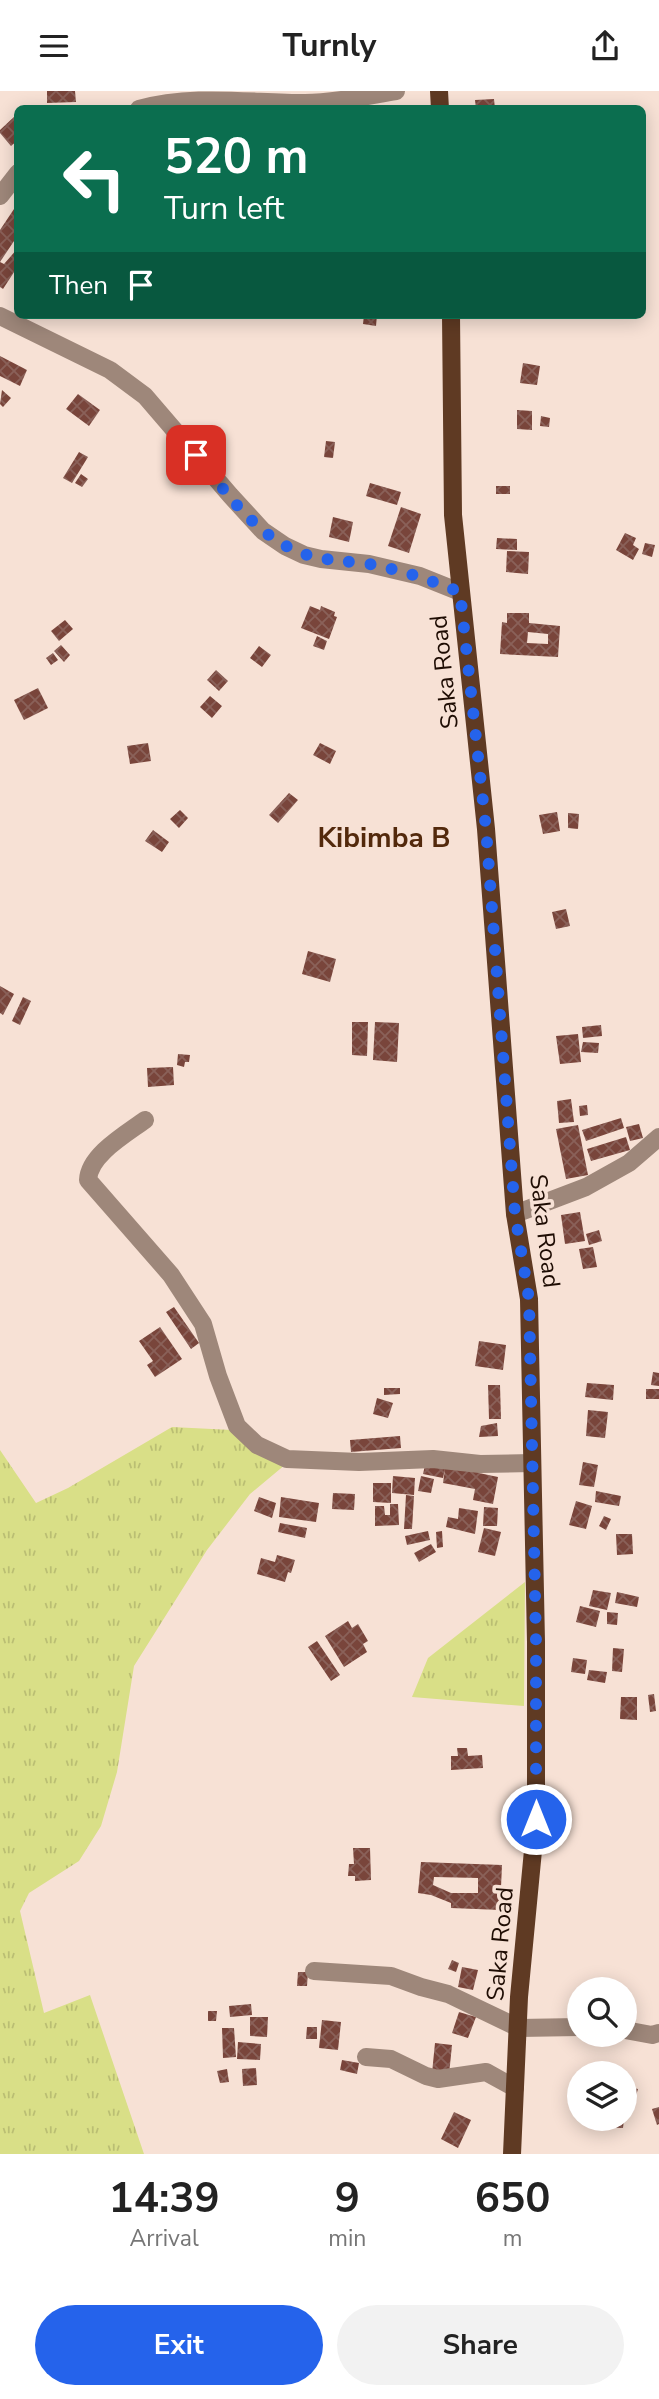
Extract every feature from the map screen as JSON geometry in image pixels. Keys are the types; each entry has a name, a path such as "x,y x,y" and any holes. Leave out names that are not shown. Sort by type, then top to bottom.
{"main road":[{"name":"Saka Road","path":"451,319 453,515 486,829 515,1214 529,1299 536,1642 536,1819 519,1997 512,2154"}],"street":[{"path":"152,105 219,99 307,103 396,91"},
{"path":"0,196 14,178"},
{"path":"0,316 110,370 145,395 230,495 264,531 285,546 321,559 369,564 420,576 460,592"},
{"path":"145,1120 96,1158 88,1170 88,1180 171,1275 203,1324 237,1426 246,1436 257,1445 287,1459 359,1462 433,1459 480,1464 532,1463"},
{"path":"515,1214 586,1187 629,1163 659,1137"},
{"path":"314,1971 391,1976 448,1994 519,2028 567,2027"},
{"path":"637,2032 652,2035 659,2033"},
{"path":"366,2057 391,2059 438,2079 486,2072 515,2088"}],"green space":[{"path":"172,1427 232,1430 286,1464 250,1494 207,1550 134,1666 117,1772 101,1826 79,1861 29,1893 20,1911 44,2013 90,1995 144,2154 0,2154 0,1450 36,1503 68,1488"},
{"path":"525,1582 524,1706 412,1697 428,1658"}],"building":[{"path":"47,91 75,91 76,102 47,103"},
{"path":"494,99 495,105 476,105 475,100"},
{"path":"14,117 14,143 11,146 0,133"},
{"path":"14,209 14,241 0,262 0,230"},
{"path":"14,253 14,272 3,289 0,287 0,262 4,264"},
{"path":"364,319 377,319 376,326 363,324"},
{"path":"0,356 27,370 20,386 0,376"},
{"path":"523,363 540,366 537,385 520,383"},
{"path":"2,390 11,398 3,407 0,404"},
{"path":"78,394 100,410 89,426 66,409"},
{"path":"517,410 532,411 532,430 517,429"},
{"path":"541,416 550,418 549,427 540,426"},
{"path":"326,441 335,442 333,458 324,457"},
{"path":"79,452 88,457 72,483 63,478"},
{"path":"81,474 88,479 82,487 75,483"},
{"path":"370,483 401,492 397,505 366,496"},
{"path":"496,486 510,486 510,494 496,494"},
{"path":"401,507 421,514 409,553 388,546"},
{"path":"333,517 353,522 349,542 329,537"},
{"path":"625,533 636,538 633,545 639,549 633,560 616,550"},
{"path":"497,538 517,539 517,550 496,549"},
{"path":"645,543 655,545 652,557 642,554"},
{"path":"507,551 529,552 528,574 506,572"},
{"path":"310,606 320,610 321,606 335,612 334,616 337,617 329,639 301,628"},
{"path":"507,613 529,613 529,623 560,626 558,657 500,654 502,622 507,623","holes":["528,632 548,634 548,644 527,643"]},
{"path":"65,620 73,629 59,641 51,631"},
{"path":"317,636 327,641 324,650 313,646"},
{"path":"61,645 70,655 64,662 54,651"},
{"path":"259,646 271,655 262,667 250,658"},
{"path":"53,653 58,660 51,665 46,658"},
{"path":"216,670 228,681 219,691 207,680"},
{"path":"38,688 48,708 24,720 14,700"},
{"path":"210,696 222,706 212,718 200,707"},
{"path":"148,743 151,761 130,764 127,746"},
{"path":"320,743 336,751 330,764 313,755"},
{"path":"289,793 298,800 278,823 269,815"},
{"path":"180,810 188,818 179,828 170,819"},
{"path":"557,812 560,831 543,834 539,815"},
{"path":"568,813 579,814 578,829 568,828"},
{"path":"153,830 169,842 162,852 145,841"},
{"path":"566,909 570,926 556,929 552,912"},
{"path":"308,951 336,959 330,982 302,974"},
{"path":"0,986 14,994 3,1015 0,1013"},
{"path":"23,997 31,1001 20,1025 12,1021"},
{"path":"352,1022 368,1022 367,1056 352,1055"},
{"path":"375,1022 399,1023 397,1062 373,1060"},
{"path":"601,1025 602,1036 583,1038 582,1027"},
{"path":"578,1034 581,1062 560,1064 556,1036"},
{"path":"583,1042 599,1043 598,1053 581,1052"},
{"path":"178,1054 190,1055 189,1062 185,1062 184,1067 177,1065"},
{"path":"173,1067 174,1085 148,1087 147,1068"},
{"path":"571,1099 574,1122 559,1123 557,1101"},
{"path":"587,1105 588,1115 580,1116 579,1106"},
{"path":"621,1118 624,1128 586,1141 582,1130"},
{"path":"639,1124 643,1138 630,1141 626,1127"},
{"path":"578,1125 588,1175 566,1179 556,1129"},
{"path":"626,1137 630,1150 591,1161 587,1149"},
{"path":"580,1212 585,1241 565,1244 561,1215"},
{"path":"599,1230 602,1241 589,1245 586,1234"},
{"path":"593,1247 597,1267 583,1269 579,1249"},
{"path":"174,1307 199,1343 191,1349 166,1312"},
{"path":"160,1327 182,1359 155,1377 147,1365 153,1361 139,1341"},
{"path":"479,1341 506,1345 503,1370 475,1366"},
{"path":"653,1372 659,1373 659,1386 651,1385"},
{"path":"587,1383 614,1385 613,1400 585,1397"},
{"path":"488,1385 500,1385 501,1419 489,1419"},
{"path":"384,1388 400,1388 400,1394 384,1395"},
{"path":"646,1389 659,1389 659,1399 646,1399"},
{"path":"377,1398 393,1403 388,1418 373,1414"},
{"path":"588,1410 608,1412 605,1438 586,1436"},
{"path":"497,1423 498,1436 479,1437 481,1426"},
{"path":"400,1436 401,1448 351,1452 350,1440"},
{"path":"446,1462 480,1467 479,1473 498,1477 493,1504 473,1500 475,1489 443,1483"},
{"path":"583,1462 598,1465 594,1487 579,1485"},
{"path":"425,1465 445,1469 443,1478 423,1474"},
{"path":"393,1476 415,1478 414,1495 392,1493"},
{"path":"421,1476 434,1479 431,1493 418,1491"},
{"path":"373,1483 391,1483 391,1503 373,1502"},
{"path":"596,1491 621,1496 619,1506 595,1502"},
{"path":"333,1493 355,1494 354,1510 332,1509"},
{"path":"406,1495 414,1496 412,1529 404,1529"},
{"path":"259,1497 276,1503 272,1518 254,1511"},
{"path":"281,1497 319,1503 316,1522 279,1517"},
{"path":"576,1501 592,1506 586,1529 569,1525"},
{"path":"390,1504 398,1504 399,1525 375,1526 375,1506 384,1506 385,1515 390,1515"},
{"path":"484,1507 498,1508 497,1526 483,1526"},
{"path":"459,1508 478,1511 475,1534 446,1527 448,1517 458,1519"},
{"path":"604,1516 611,1519 606,1530 599,1526"},
{"path":"280,1523 307,1528 305,1538 278,1532"},
{"path":"484,1528 501,1532 495,1556 478,1552"},
{"path":"428,1531 430,1540 407,1545 405,1536"},
{"path":"442,1531 443,1547 437,1548 436,1532"},
{"path":"616,1534 632,1534 633,1554 617,1555"},
{"path":"431,1544 436,1552 419,1562 414,1553"},
{"path":"277,1555 295,1560 285,1582 257,1574 261,1558 275,1562"},
{"path":"593,1590 611,1593 607,1610 589,1606"},
{"path":"617,1592 639,1597 637,1607 615,1603"},
{"path":"580,1606 600,1611 596,1627 576,1622"},
{"path":"607,1612 618,1613 617,1625 607,1624"},
{"path":"348,1621 352,1628 358,1624 368,1641 363,1644 367,1652 344,1667 325,1636"},
{"path":"317,1641 340,1675 331,1681 308,1647"},
{"path":"613,1648 624,1649 622,1672 612,1671"},
{"path":"573,1658 587,1660 585,1674 571,1672"},
{"path":"589,1670 607,1672 605,1683 587,1680"},
{"path":"654,1694 656,1711 650,1712 648,1695"},
{"path":"621,1697 637,1697 637,1720 620,1719"},
{"path":"457,1748 467,1748 468,1756 482,1755 483,1768 451,1770 451,1756 458,1756"},
{"path":"353,1848 370,1848 371,1880 355,1881 355,1876 348,1876 349,1864 354,1864"},
{"path":"421,1862 502,1865 500,1910 451,1908 451,1903 418,1893","holes":["434,1877 478,1878 478,1893 451,1893 433,1885"]},
{"path":"452,1960 459,1963 456,1972 448,1969"},
{"path":"462,1967 478,1970 473,1990 458,1987"},
{"path":"298,1972 308,1972 307,1986 297,1986"},
{"path":"251,2004 252,2015 230,2017 229,2006"},
{"path":"208,2011 217,2011 216,2021 208,2021"},
{"path":"459,2012 476,2017 468,2038 452,2033"},
{"path":"250,2017 268,2017 267,2037 250,2036"},
{"path":"322,2020 341,2022 338,2050 319,2048"},
{"path":"307,2027 317,2027 317,2039 306,2039"},
{"path":"222,2028 234,2028 236,2057 223,2058"},
{"path":"238,2042 261,2044 260,2060 237,2059"},
{"path":"435,2043 452,2045 449,2075 432,2073"},
{"path":"342,2060 359,2063 357,2074 340,2070"},
{"path":"256,2068 257,2085 243,2086 242,2069"},
{"path":"227,2069 229,2082 220,2083 217,2071"},
{"path":"659,2107 659,2124 657,2125 652,2109"},
{"path":"454,2112 471,2120 458,2148 441,2139"}],"district":[{"name":"Kibimba B","path":"384,837"}],"route":[{"path":"196,455 264,531 285,546 321,559 369,564 420,576 460,592 486,829 515,1214 529,1299 536,1642 536,1819"}]}
